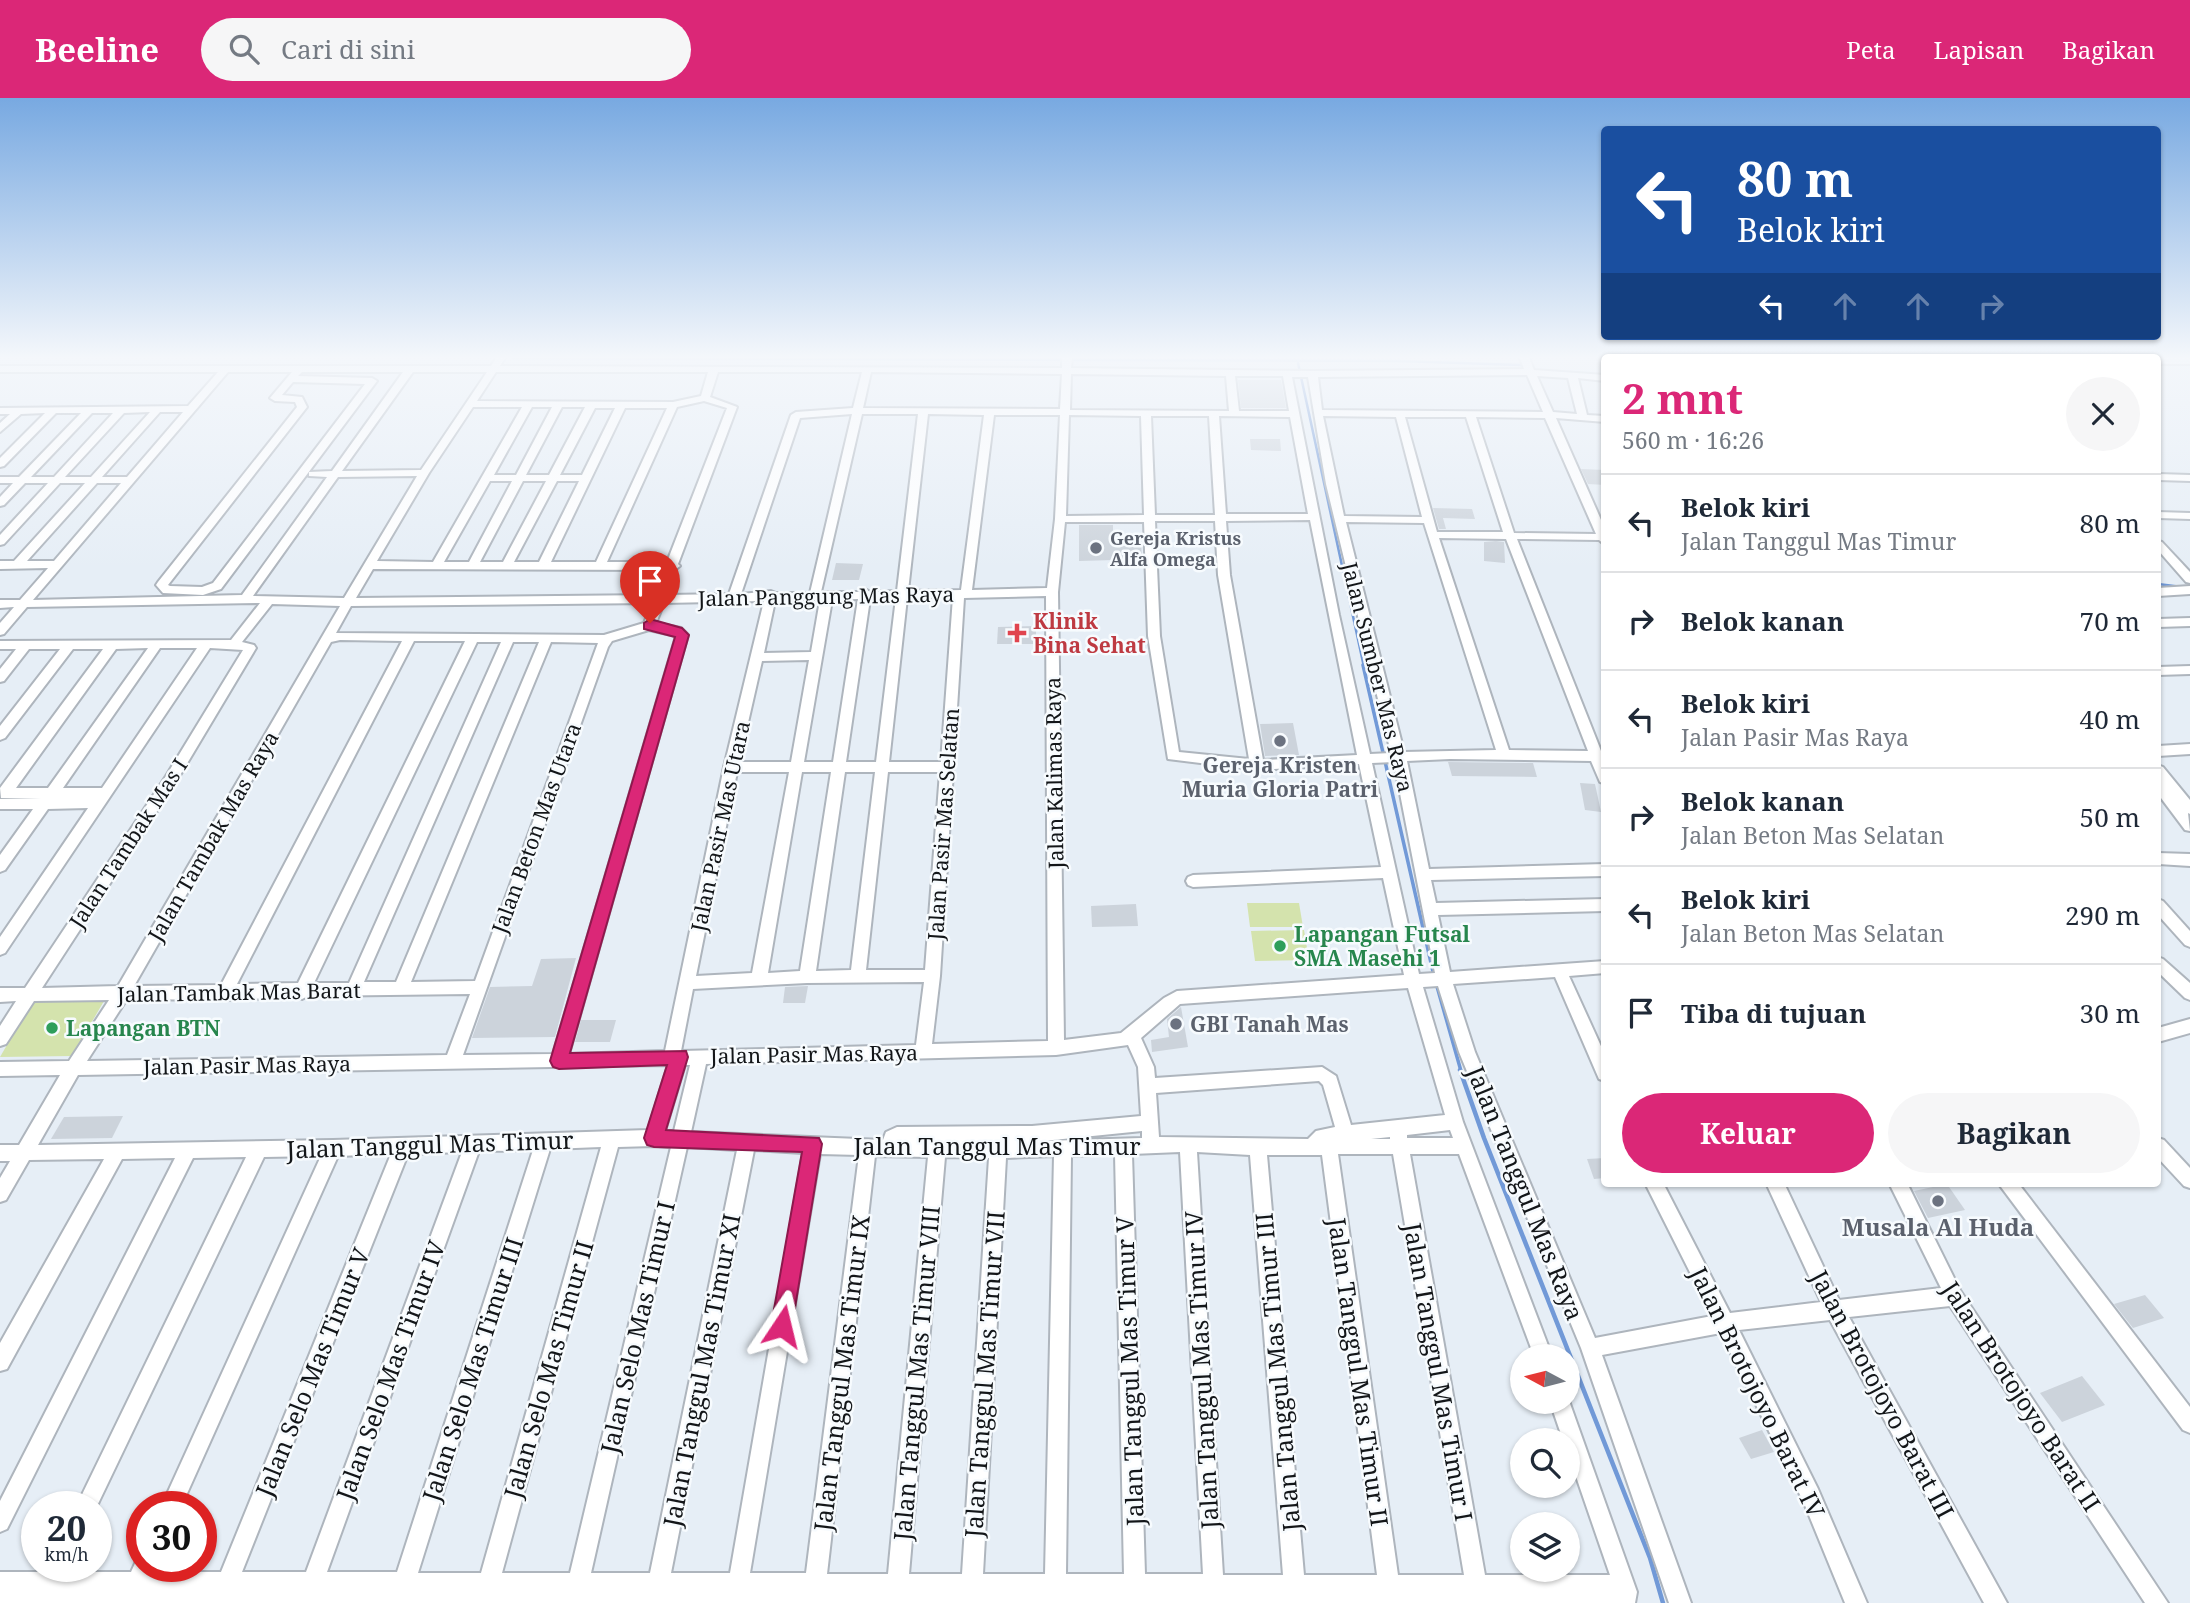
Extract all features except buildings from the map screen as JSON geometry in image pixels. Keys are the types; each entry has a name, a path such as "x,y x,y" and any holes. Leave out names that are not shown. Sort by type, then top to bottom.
{"street":[{"path":"0,464 36,428"},
{"path":"0,503 72,428"},
{"path":"0,542 104,428"},
{"path":"17,565 141,428"},
{"path":"0,631 174,428"},
{"path":"285,428 162,585 167,590 197,591 217,586 336,428"},
{"path":"219,600 347,428"},
{"path":"245,599 367,428"},
{"name":"Jalan Tambak Mas Raya","path":"0,1194 73,1068 121,995 369,565 453,428"},
{"path":"437,565 515,428"},
{"path":"473,565 546,428"},
{"path":"507,565 579,428"},
{"path":"544,564 610,428"},
{"path":"601,564 662,428"},
{"path":"649,626 674,566 722,428"},
{"path":"734,596 790,428"},
{"path":"759,979 799,765 816,656 821,595 853,428"},
{"path":"858,977 921,428"},
{"name":"Jalan Pasir Mas Selatan","path":"923,1052 932,976 946,767 963,595 987,428"},
{"name":"Jalan Kalimas Raya","path":"1056,1048 1052,592 1060,519 1063,428"},
{"path":"1147,428 1154,636 1172,756 1257,765 1367,761 1450,754 1600,756 1510,536 1474,428"},
{"path":"1215,428 1224,575 1257,765"},
{"name":"Jalan Sumber Mas Raya","path":"1297,428 1313,517 1367,761 1387,872 1417,980"},
{"name":"Jalan Sumber Mas Raya","path":"1321,428 1339,519 1398,758 1443,980"},
{"path":"1404,428 1428,520 1504,754"},
{"path":"1555,428 1599,518"},
{"path":"313,474 424,474"},
{"path":"2161,477 2190,478"},
{"path":"485,478 586,478"},
{"path":"0,482 128,482"},
{"path":"2161,515 2190,516"},
{"path":"1060,519 1313,517"},
{"path":"1339,519 1428,520"},
{"path":"1433,535 1601,539"},
{"path":"2164,558 2190,560"},
{"path":"2164,558 2190,579"},
{"path":"0,565 57,564"},
{"path":"369,565 674,566"},
{"path":"2161,592 2190,590"},
{"name":"Jalan Panggung Mas Raya","path":"0,604 245,599 348,602 660,599 865,593 963,595 1052,592"},
{"path":"807,977 865,593"},
{"name":"Jalan Pasir Mas Utara","path":"654,1138 675,1057 687,983 731,767 771,595"},
{"name":"Jalan Tambak Mas I","path":"0,1039 171,779 249,652 241,644 269,599"},
{"path":"2161,623 2190,622"},
{"path":"329,638 606,639 649,626 677,631 682,635 559,1061"},
{"path":"225,993 410,637"},
{"path":"302,992 473,637"},
{"path":"353,990 509,638"},
{"path":"401,987 547,638"},
{"name":"Jalan Beton Mas Utara","path":"453,1062 606,639"},
{"path":"0,866 158,643"},
{"path":"0,949 207,643"},
{"path":"0,735 70,644"},
{"path":"0,645 241,644"},
{"path":"2,796 112,645"},
{"path":"0,678 25,646"},
{"path":"757,657 816,656"},
{"path":"2161,671 2190,670"},
{"path":"2161,743 2190,741"},
{"path":"2161,751 2190,749"},
{"path":"731,767 946,767"},
{"path":"2161,773 2190,809"},
{"path":"2161,789 2190,826"},
{"path":"2,796 101,798"},
{"path":"2161,859 2190,859"},
{"path":"1423,875 1601,870"},
{"path":"1193,881 1387,872"},
{"path":"1430,909 1601,905"},
{"path":"2161,908 2190,941"},
{"path":"2161,966 2190,993"},
{"path":"1151,1145 1149,1086 1142,1053 1132,1036 1162,1006 1177,998 1601,967"},
{"path":"1559,970 1601,1065"},
{"path":"687,983 807,977 932,976"},
{"name":"Jalan Tanggul Mas Raya","path":"1417,980 1455,1122 1539,1344"},
{"name":"Jalan Tanggul Mas Raya","path":"1443,980 1475,1072 1590,1348 1680,1603"},
{"name":"Jalan Tambak Mas Barat","path":"0,995 302,992 401,987 478,988"},
{"path":"2161,1034 2189,1027"},
{"name":"Jalan Pasir Mas Raya","path":"0,1069 559,1061 923,1052 1056,1048 1113,1042 1132,1036"},
{"name":"Jalan Selo Mas Timur I","path":"575,1595 700,1057"},
{"path":"1149,1086 1322,1074 1330,1081 1345,1133"},
{"path":"1320,1147 1322,1136 1345,1133 1399,1138 1455,1122"},
{"path":"888,1149 892,1138 897,1135 1032,1142 1150,1123"},
{"name":"Jalan Tanggul Mas Timur","path":"0,1153 333,1148 654,1138 888,1149 998,1150 1032,1142 1063,1150 1188,1143 1320,1147 1399,1138 1465,1146"},
{"name":"Jalan Tanggul Mas Timur I","path":"1399,1138 1477,1595"},
{"name":"Jalan Selo Mas Timur II","path":"485,1595 612,1139"},
{"name":"Jalan Selo Mas Timur III","path":"400,1595 544,1140"},
{"name":"Jalan Selo Mas Timur IV","path":"309,1595 474,1142"},
{"name":"Jalan Tanggul Mas Timur XI","path":"656,1595 747,1142"},
{"name":"Jalan Tanggul Mas Timur IV","path":"1188,1143 1214,1595"},
{"path":"737,1594 813,1144"},
{"name":"Jalan Tanggul Mas Timur V","path":"1123,1145 1135,1595"},
{"name":"Jalan Selo Mas Timur V","path":"223,1595 403,1146"},
{"name":"Jalan Tanggul Mas Timur III","path":"1258,1147 1296,1595"},
{"name":"Jalan Tanggul Mas Timur II","path":"1320,1147 1390,1595"},
{"path":"178,1491 333,1148"},
{"name":"Jalan Tanggul Mas Timur IX","path":"813,1595 868,1148"},
{"path":"94,1491 259,1149"},
{"name":"Jalan Tanggul Mas Timur VIII","path":"896,1595 936,1149"},
{"path":"2161,1149 2190,1180"},
{"name":"Jalan Tanggul Mas Timur VII","path":"971,1595 998,1150"},
{"path":"1055,1595 1063,1150"},
{"path":"0,1522 188,1151"},
{"path":"0,1363 117,1152"},
{"name":"Jalan Brotojoyo Barat IV","path":"1656,1187 1797,1467 1834,1546 1856,1603"},
{"name":"Jalan Brotojoyo Barat III","path":"1777,1187 1834,1309 1996,1603"},
{"name":"Jalan Brotojoyo Barat II","path":"1900,1187 1954,1296 2157,1603"},
{"path":"2010,1187 2190,1423"},
{"path":"1590,1348 1723,1323 1954,1296"},
{"path":"0,1582 46,1588 134,1588 223,1595 1627,1595 1564,1414"},
{"path":"0,1599 46,1588"}],"green space":[{"name":"Lapangan Futsal SMA Masehi 1","path":"1247,903 1299,903 1303,927 1250,927"},
{"name":"Lapangan Futsal SMA Masehi 1","path":"1304,930 1309,960 1255,961 1251,931"},
{"name":"Lapangan BTN","path":"104,1001 72,1056 0,1057 32,1002"}],"waterway":[{"path":"1312,428 1364,667"},
{"path":"2161,584 2182,587"},
{"path":"1363,665 1434,976"},
{"path":"1436,983 1461,1071"},
{"path":"1460,1070 1484,1138 1650,1558 1663,1603"}],"place":[{"name":"Gereja Kristus Alfa Omega","path":"1096,548"},
{"name":"Klinik Bina Sehat","path":"1017,633"},
{"name":"Gereja Kristen Muria Gloria Patri","path":"1280,741"},
{"name":"Lapangan Futsal SMA Masehi 1","path":"1280,946"},
{"name":"GBI Tanah Mas","path":"1176,1024"},
{"name":"Lapangan BTN","path":"52,1028"},
{"name":"Musala Al Huda","path":"1938,1201"}],"route":[{"path":"650,623 649,626 677,631 682,635 559,1061 679,1057 654,1138 813,1144 782,1326"}]}
